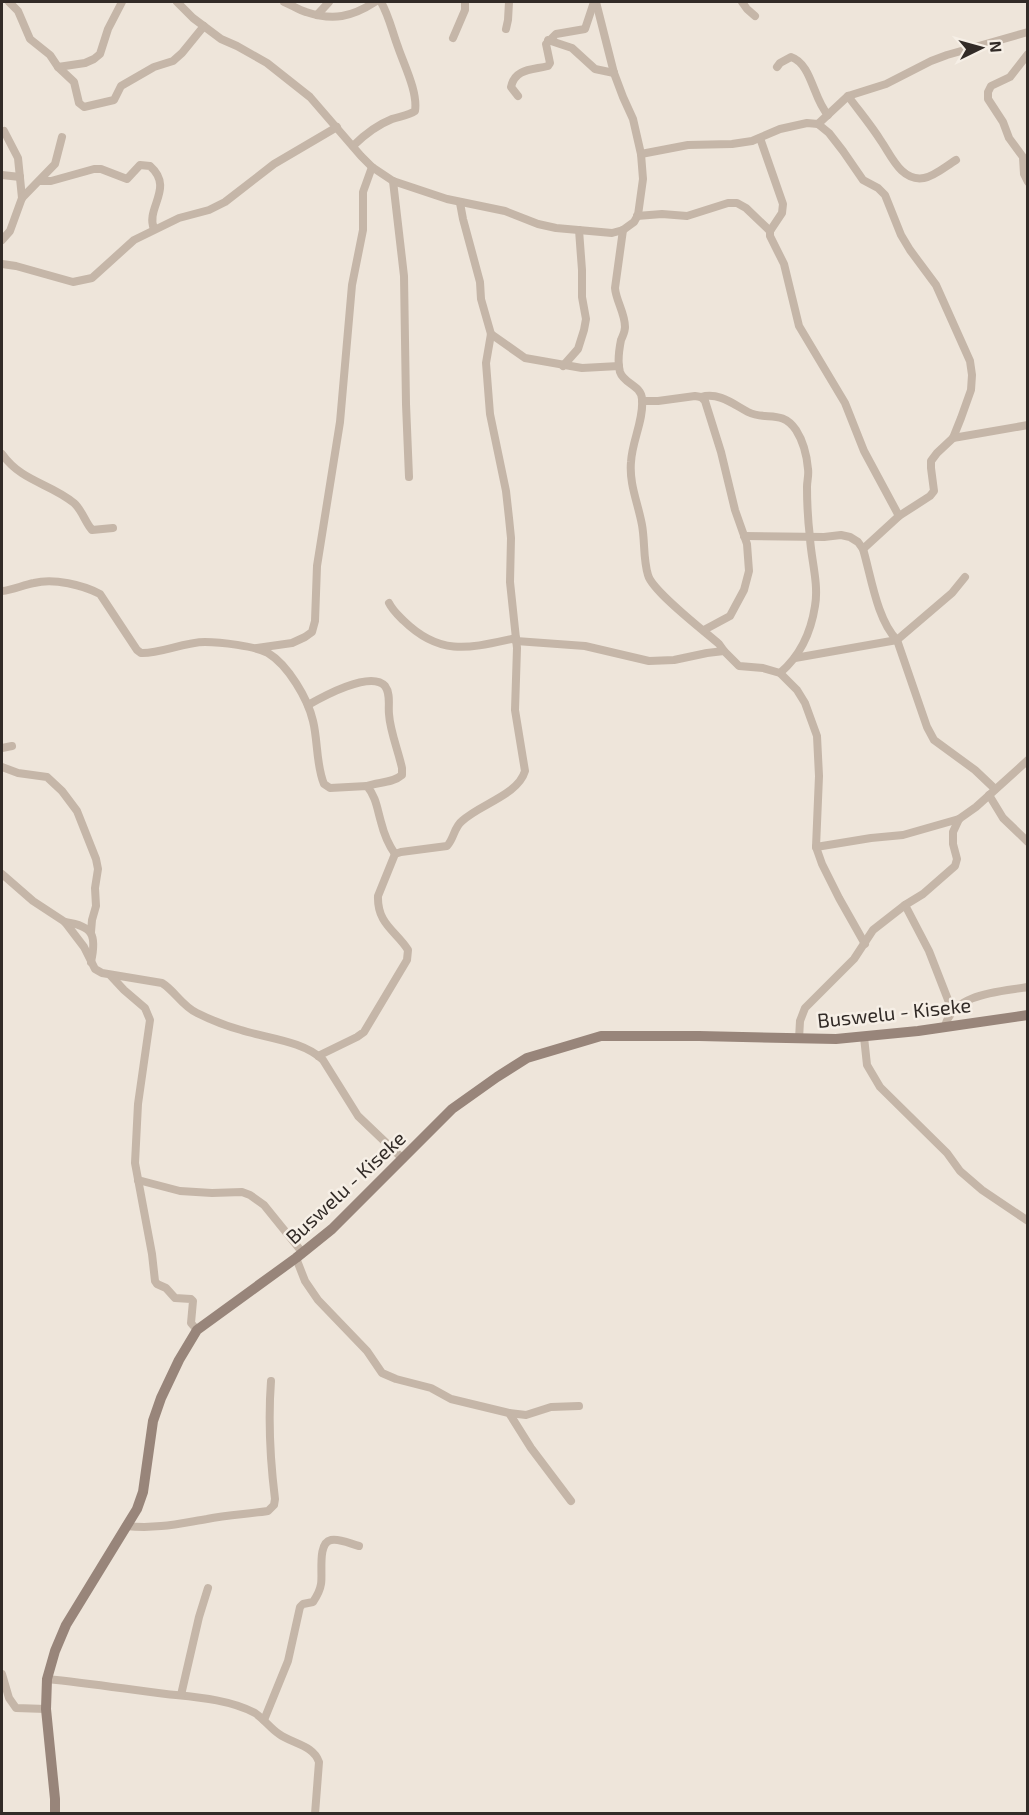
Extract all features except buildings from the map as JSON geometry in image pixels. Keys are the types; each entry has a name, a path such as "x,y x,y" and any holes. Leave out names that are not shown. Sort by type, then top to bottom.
{"main road":[{"name":"Buswelu - Kiseke","path":"55,1814 46,1709 47,1679 66,1625 137,1509 143,1492 153,1421 179,1360 197,1330 332,1229 452,1109 526,1058 601,1036 799,1039 864,1037 1028,1015"}],"street":[{"path":"9,2 18,11 30,39 50,55 58,67 74,82 82,107 114,100 121,86 154,66 172,61 182,53 204,26"},
{"path":"58,67 85,63 100,54 108,29 122,2"},
{"path":"177,2 220,39 267,63 310,97 372,167 393,182 460,202 505,211 538,224 612,233 623,230 634,222 643,179 641,154 633,119 614,73 595,2"},
{"path":"284,2 305,12 339,17 349,15 375,2"},
{"path":"317,15 329,2"},
{"path":"352,146 365,134 391,119 415,111 415,98 381,2"},
{"path":"453,38 465,10 465,2"},
{"path":"506,29 508,2"},
{"path":"518,96 512,87 512,82 527,69 548,66 550,63 546,44 548,40 556,34 585,29 595,2"},
{"path":"742,2 755,16"},
{"path":"818,124 848,96 886,84 947,55 1028,32"},
{"path":"548,40 572,48 595,69 614,73"},
{"path":"1028,54 1010,77 991,86 987,96 1003,122 1009,138 1023,157 1024,174 1028,182"},
{"path":"777,68 780,63 791,57 801,62 822,108 828,115"},
{"path":"848,96 894,161 909,176 924,178 956,160"},
{"path":"641,154 688,145 752,141 795,125 818,124 829,133 863,180 878,188 885,195 901,235 936,285 970,362 971,390 953,438 932,461 934,486 930,496 899,516 863,549"},
{"path":"2,264 73,282 92,278 134,240 179,218 209,210 225,202 274,164 337,127"},
{"path":"4,131 18,158 22,198"},
{"path":"2,240 10,231 22,198 55,164 62,137"},
{"path":"760,138 783,204 782,213 770,231 770,236 784,264 799,327 845,403 864,451 899,516"},
{"path":"40,181 51,181 94,169 101,169 127,179 140,165 150,166 157,176 160,196 151,216 154,229"},
{"path":"2,591 35,582 46,582 79,586 94,591 100,594 141,653 207,642 255,648 292,643 312,632 315,621 317,566 340,422 352,285 362,238 363,192 372,167"},
{"path":"2,175 20,177"},
{"path":"393,182 404,276 409,477"},
{"path":"318,1056 364,1032 407,960 408,950 387,926 378,902 378,896 395,854 447,846 460,822 516,787 523,779 525,771 515,710 516,640 510,582 511,538 506,491 490,414 486,363 491,334 481,299 480,282 462,219 460,202"},
{"path":"637,216 662,214 687,216 728,203 737,203 747,208 770,231"},
{"path":"563,366 578,349 586,319 582,297 579,230"},
{"path":"623,230 615,288 625,330 619,350 619,366 624,379 641,392 642,400 638,429 632,449 630,475 642,524 648,575 655,589 704,630 739,666 763,668 780,673 798,690 817,736 819,776 816,847 839,898 865,944"},
{"path":"491,334 525,358 582,368 619,366"},
{"path":"642,400 658,401 708,395 718,397 757,416 780,416 797,431 808,472 809,537 816,592 810,627 801,650 780,673"},
{"path":"701,397 705,401 721,452 730,494 747,544 749,571 744,590 730,616 704,630"},
{"path":"953,438 1028,425"},
{"path":"2,454 12,467 22,474 75,504 92,530 112,528"},
{"path":"744,536 840,535 858,542 863,549 881,612 892,636 897,640 927,728 934,740 975,770 995,789"},
{"path":"795,658 897,640 952,593 965,577"},
{"path":"389,603 393,611 414,631 432,642 460,647 516,640 585,646 649,661 674,660 724,651"},
{"path":"255,648 269,654 280,663 304,697 313,723 324,784 330,788 367,786 399,778 402,775 389,714 388,691 385,686 380,683 362,682 341,688 308,705"},
{"path":"2,748 12,746"},
{"path":"816,847 903,835 958,819 1028,760"},
{"path":"2,767 18,773 47,777 62,791 77,811 98,869 95,888 96,906 91,932"},
{"path":"367,786 373,793 388,842 395,854"},
{"path":"989,795 1003,819 1028,842"},
{"path":"799,1039 800,1021 805,1008 854,959 873,930 931,888 955,866 957,859 953,832 958,819"},
{"path":"2,874 33,901 65,922 84,947 95,969 111,976 162,983 169,987 181,1002 197,1013 241,1030 284,1041 318,1056 323,1060 358,1116 403,1159"},
{"path":"905,905 929,951 952,1010"},
{"path":"65,922 85,926 91,932 94,940 91,962"},
{"path":"111,976 145,1008 150,1020 138,1104 135,1163 156,1283 166,1288 175,1298 192,1299 191,1323 197,1330"},
{"path":"945,1026 952,1010 970,999 1028,987"},
{"path":"864,1037 867,1065 880,1087 947,1153 960,1172 1028,1221"},
{"path":"138,1180 180,1191 242,1192 264,1205 299,1255 305,1281 318,1300 367,1352 382,1373 431,1388 451,1399 509,1413 526,1415 551,1407 579,1406"},
{"path":"126,1526 161,1527 271,1509 275,1499 268,1413 271,1381"},
{"path":"509,1413 531,1448 571,1501"},
{"path":"264,1720 288,1661 300,1607 313,1602 319,1594 320,1564 326,1542 335,1540 359,1546"},
{"path":"181,1695 208,1588"},
{"path":"2,1674 9,1698 16,1708 46,1709"},
{"path":"47,1679 181,1695 226,1703 253,1712 279,1734 316,1755 319,1762 315,1814"}]}
